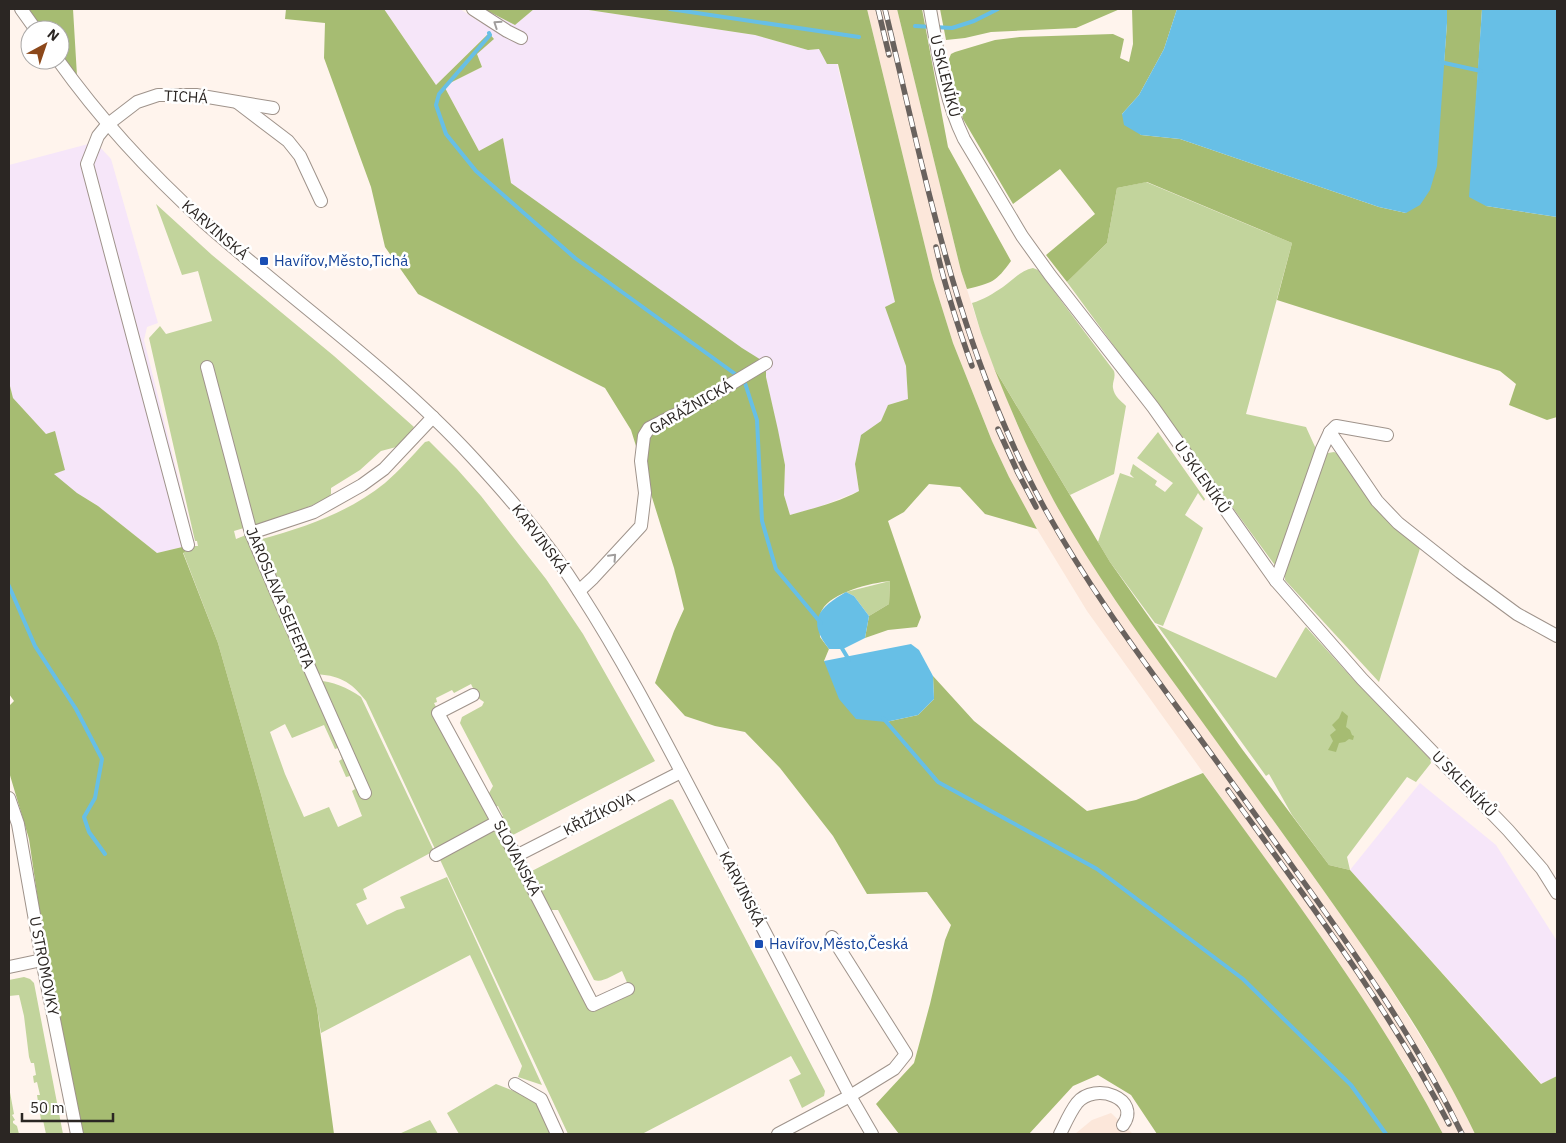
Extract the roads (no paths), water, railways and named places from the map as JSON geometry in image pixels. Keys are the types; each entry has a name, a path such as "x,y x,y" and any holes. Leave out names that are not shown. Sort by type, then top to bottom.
{"street":[{"path":"21,9 29,20"},
{"path":"473,9 521,38"},
{"name":"U SKLENÍKŮ","path":"930,9 947,96 956,123 1022,236 1153,407 1276,581 1362,679 1508,830 1542,869 1557,893"},
{"name":"KARVINSKÁ","path":"65,70 108,124 153,173 204,222 381,370 433,417 472,457 539,536 579,591 638,690 850,1096 872,1134"},
{"name":"TICHÁ","path":"188,545 87,164 98,136 108,124 137,102 158,95 196,95 273,108"},
{"path":"236,101 288,142 300,156 321,201"},
{"name":"GARÁŽNICKÁ","path":"579,591 594,578 641,526 645,493 641,460 644,436 649,428 706,399 762,366"},
{"name":"JAROSLAVA SEIFERTA","path":"207,367 251,534 365,793"},
{"path":"251,534 314,512 362,485 384,469 433,417"},
{"path":"1276,581 1322,449 1330,432 1336,426 1387,435"},
{"path":"1330,432 1377,501 1398,523 1517,614 1557,636"},
{"name":"SLOVANSKÁ","path":"473,695 438,713 516,856 593,1005 628,989"},
{"name":"KŘIŽÍKOVA","path":"516,856 681,772"},
{"name":"U STROMOVKY","path":"9,798 18,824 42,960 77,1134"},
{"path":"436,855 497,822"},
{"path":"778,1134 850,1096 894,1069 906,1054 832,937"},
{"path":"9,967 42,960"},
{"path":"515,1084 541,1099 557,1134"},
{"path":"1060,1134 1077,1102 1093,1092 1110,1094 1123,1102 1128,1111 1127,1121 1124,1125"}],"water":[{"path":"1177,9 1447,9 1437,166 1430,190 1420,205 1406,213 1379,207 1180,139 1141,135 1124,125 1122,114 1139,95 1164,49"},
{"path":"1482,9 1557,9 1557,217 1486,206 1469,197"},
{"path":"846,592 854,596 869,616 865,638 843,649 829,649 818,630 817,622 823,609"},
{"path":"911,644 919,650 933,676 934,699 918,715 886,722 856,719 839,699 824,661"}],"waterway":[{"path":"670,9 859,37"},
{"path":"915,26 952,28 974,21 998,9"},
{"path":"489,33 490,35 439,94 436,105 446,134 476,171 575,258 738,376"},
{"path":"1440,62 1481,71"},
{"path":"744,380 757,420 762,521 776,569 821,623"},
{"path":"9,586 35,646 76,709 102,759 95,798 84,817 89,832 105,854"},
{"path":"840,645 849,660"},
{"path":"883,718 938,782 1097,869 1243,979 1351,1085 1386,1134"}],"railway":[{"path":"878,9 889,55"},
{"path":"885,9 931,201 967,327 989,389 1015,450 1045,509 1075,560 1125,635 1360,962 1404,1029 1444,1098 1462,1134"},
{"path":"936,247 952,307 972,366"},
{"path":"998,429 1036,507"},
{"path":"1228,790 1316,912 1372,995 1425,1080 1449,1124"}],"place":[{"name":"Havířov,Město,Tichá","path":"264,261"},
{"name":"Havířov,Město,Česká","path":"759,944"}]}
